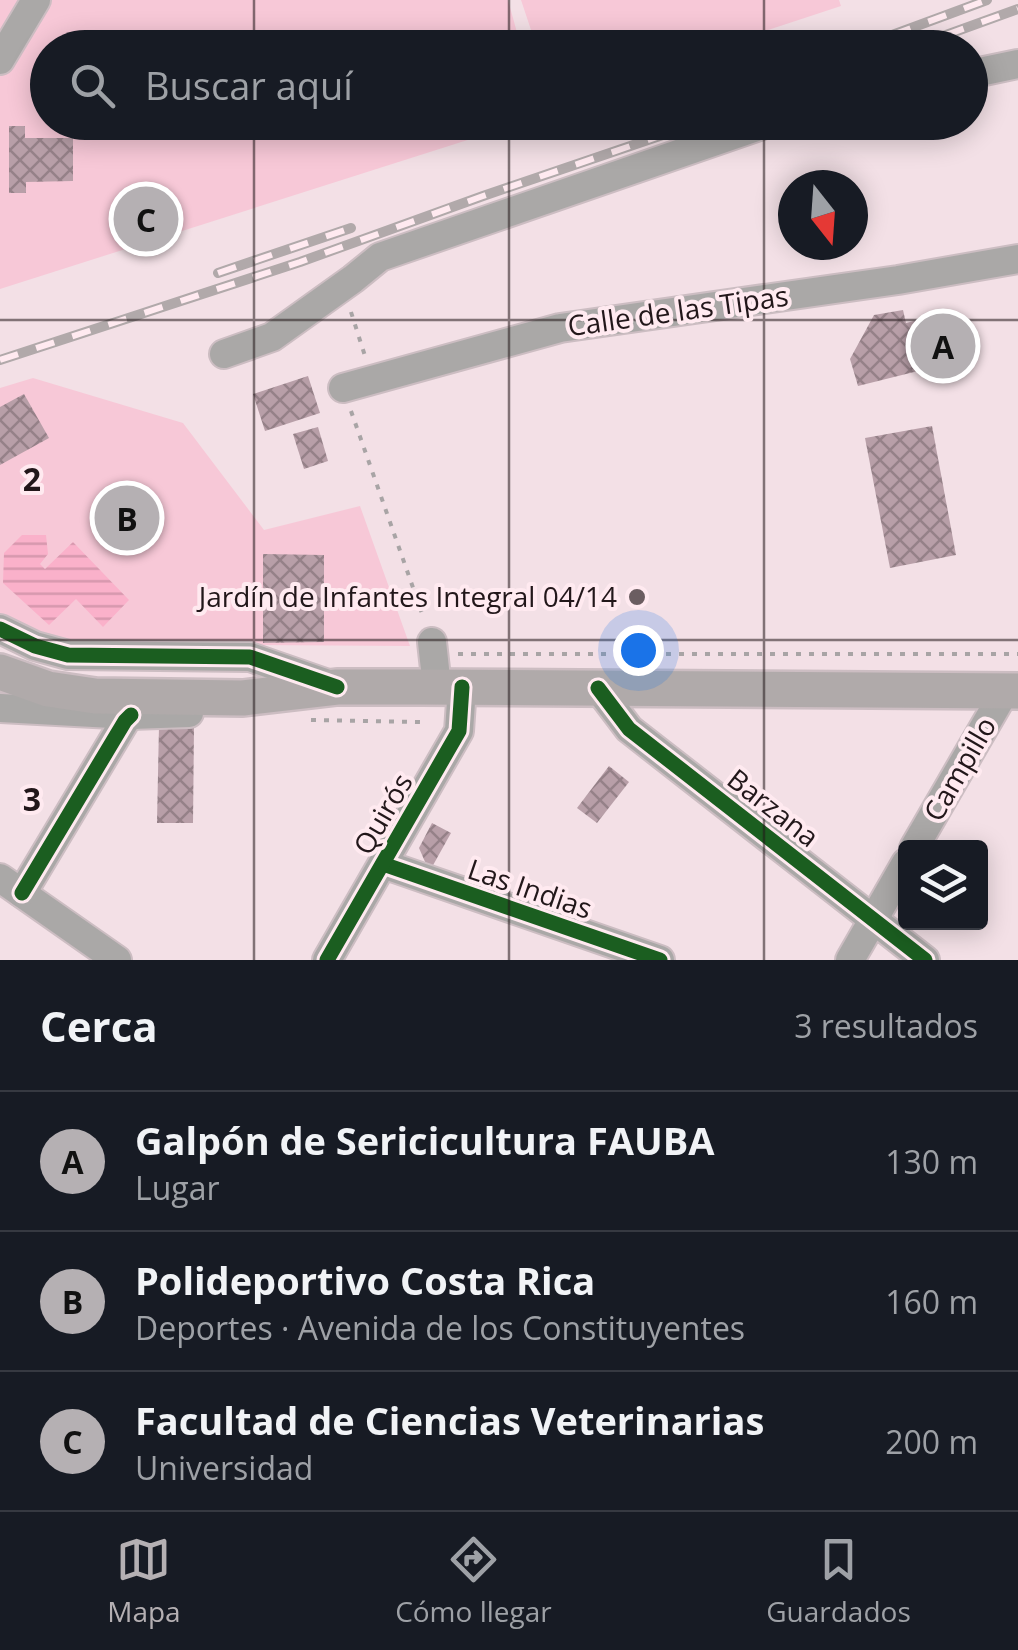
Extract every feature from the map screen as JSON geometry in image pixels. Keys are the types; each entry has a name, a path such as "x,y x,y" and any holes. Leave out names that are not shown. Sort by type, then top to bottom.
{"main road":[{"path":"0,644 15,654 84,671 249,677 338,688"},
{"path":"0,672 48,689 96,696 244,698 338,688 441,668 598,688 1011,691"}],"street":[{"path":"0,60 36,0"},
{"path":"988,70 1018,64"},
{"path":"224,354 272,337 380,257 719,140"},
{"name":"Calle de las Tipas","path":"343,388 560,328 1018,259"},
{"path":"0,629 35,646 68,655 250,658 338,688"},
{"name":"Quirós","path":"327,960 460,731 441,668"},
{"path":"0,708 131,715 246,712 338,688"},
{"name":"Barzana","path":"598,688 629,728 925,960"},
{"name":"Campillo","path":"919,840 1011,691"},
{"path":"117,960 11,886 131,715"},
{"name":"Las Indias","path":"383,864 660,960"},
{"path":"850,960 898,877"}],"path":[{"path":"353,279 348,304 373,378"},
{"path":"343,388 441,668 1018,654"}],"shaded area":[{"path":"0,0 508,0 516,30 30,30 30,140 468,140 0,289"},
{"path":"521,0 839,0 841,6 768,30 531,30"},
{"path":"33,378 183,423 264,530 360,506 410,646 86,644 40,636 0,614 0,388"},
{"path":"22,535 46,535 48,554 40,564 45,569 73,542 129,600 103,627 76,599 49,625 3,583 4,553"}],"building":[{"path":"9,126 25,126 25,138 30,140 73,140 73,181 26,182 26,193 9,193"},
{"path":"903,310 906,323 926,318 938,366 858,386 850,359 874,315"},
{"path":"946,329 953,360 941,363 933,332"},
{"path":"308,376 320,413 265,431 253,394"},
{"path":"24,394 49,438 0,465 0,407"},
{"path":"932,426 956,555 890,568 865,438"},
{"path":"318,427 328,461 304,469 293,434"},
{"path":"263,554 324,555 324,642 263,643"},
{"path":"159,726 194,727 193,823 157,823"},
{"path":"609,766 629,782 597,823 577,808"},
{"path":"432,823 451,833 432,867 426,864 419,848"}],"railway":[{"path":"906,30 987,0"},
{"path":"960,30 1018,9"},
{"path":"0,360 300,262 648,140"},
{"path":"218,273 351,228"}],"cycle path":[{"path":"0,629 35,646 68,655 250,657 337,687"},
{"path":"327,960 459,731 462,687"},
{"path":"598,688 629,729 925,960"},
{"path":"22,893 131,715"},
{"path":"383,864 660,960"}],"place":[{"name":"Facultad de Ciencias Veterinarias","path":"146,219"},
{"name":"Galpón de Sericicultura FAUBA","path":"943,346"},
{"name":"Polideportivo Costa Rica","path":"127,518"},
{"name":"Jardín de Infantes Integral 04/14","path":"637,597"}]}
